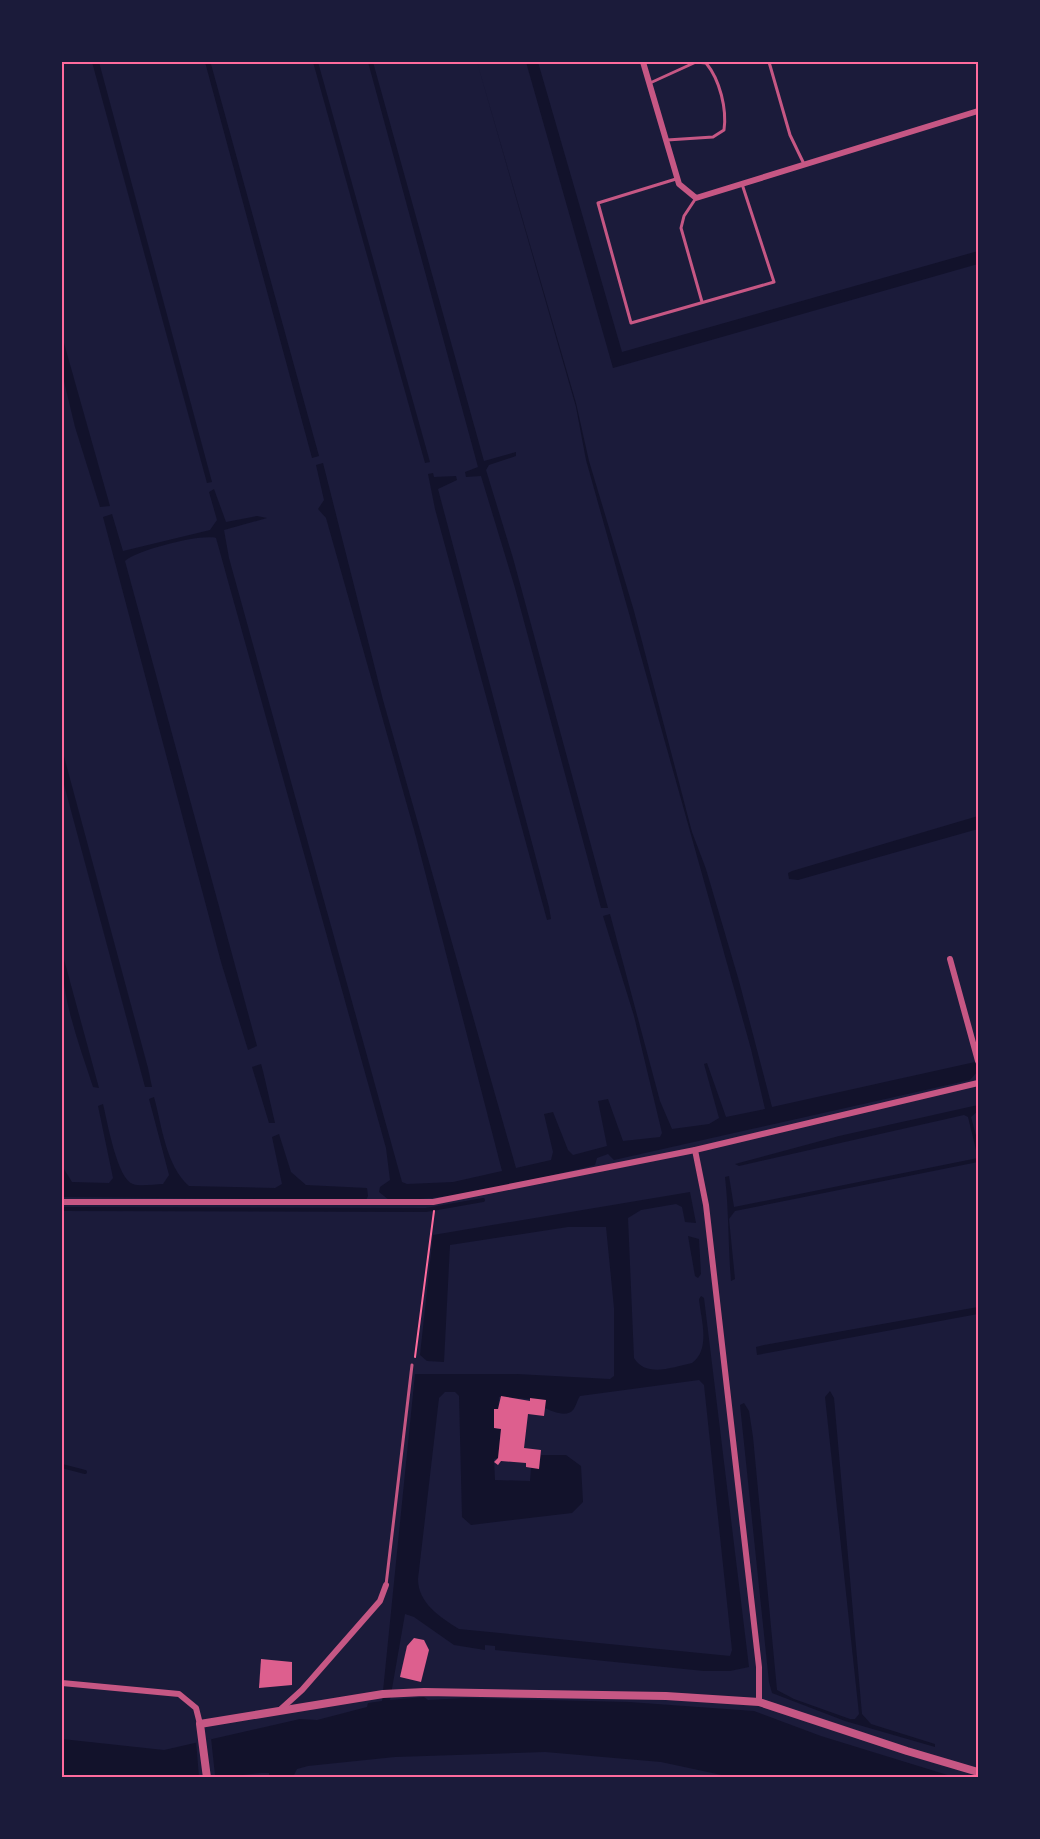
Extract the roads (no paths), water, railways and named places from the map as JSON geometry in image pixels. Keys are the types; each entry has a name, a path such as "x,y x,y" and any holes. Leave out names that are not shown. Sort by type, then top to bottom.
{"street":[{"path":"644,62 679,183 696,198 978,111"},
{"path":"950,959 978,1061"},
{"path":"62,1202 433,1202 695,1150 978,1083"},
{"path":"695,1150 706,1205 759,1667 759,1701"},
{"path":"281,1709 302,1690 380,1601 386,1585"},
{"path":"62,1683 179,1694 187,1698 196,1708 203,1740 207,1777"},
{"path":"200,1724 383,1694 477,1691 759,1701 978,1772"}],"lane":[{"path":"650,82 696,62 706,63 714,73 726,116 724,130 713,137 667,140"},
{"path":"769,62 790,135 805,165"},
{"path":"678,179 598,203 631,323 774,282 742,184"},
{"path":"696,198 684,216 681,228 702,302"},
{"path":"386,1585 412,1365"}],"waterway":[{"path":"62,1209 426,1210 483,1200"},
{"path":"62,1466 85,1472"}]}
